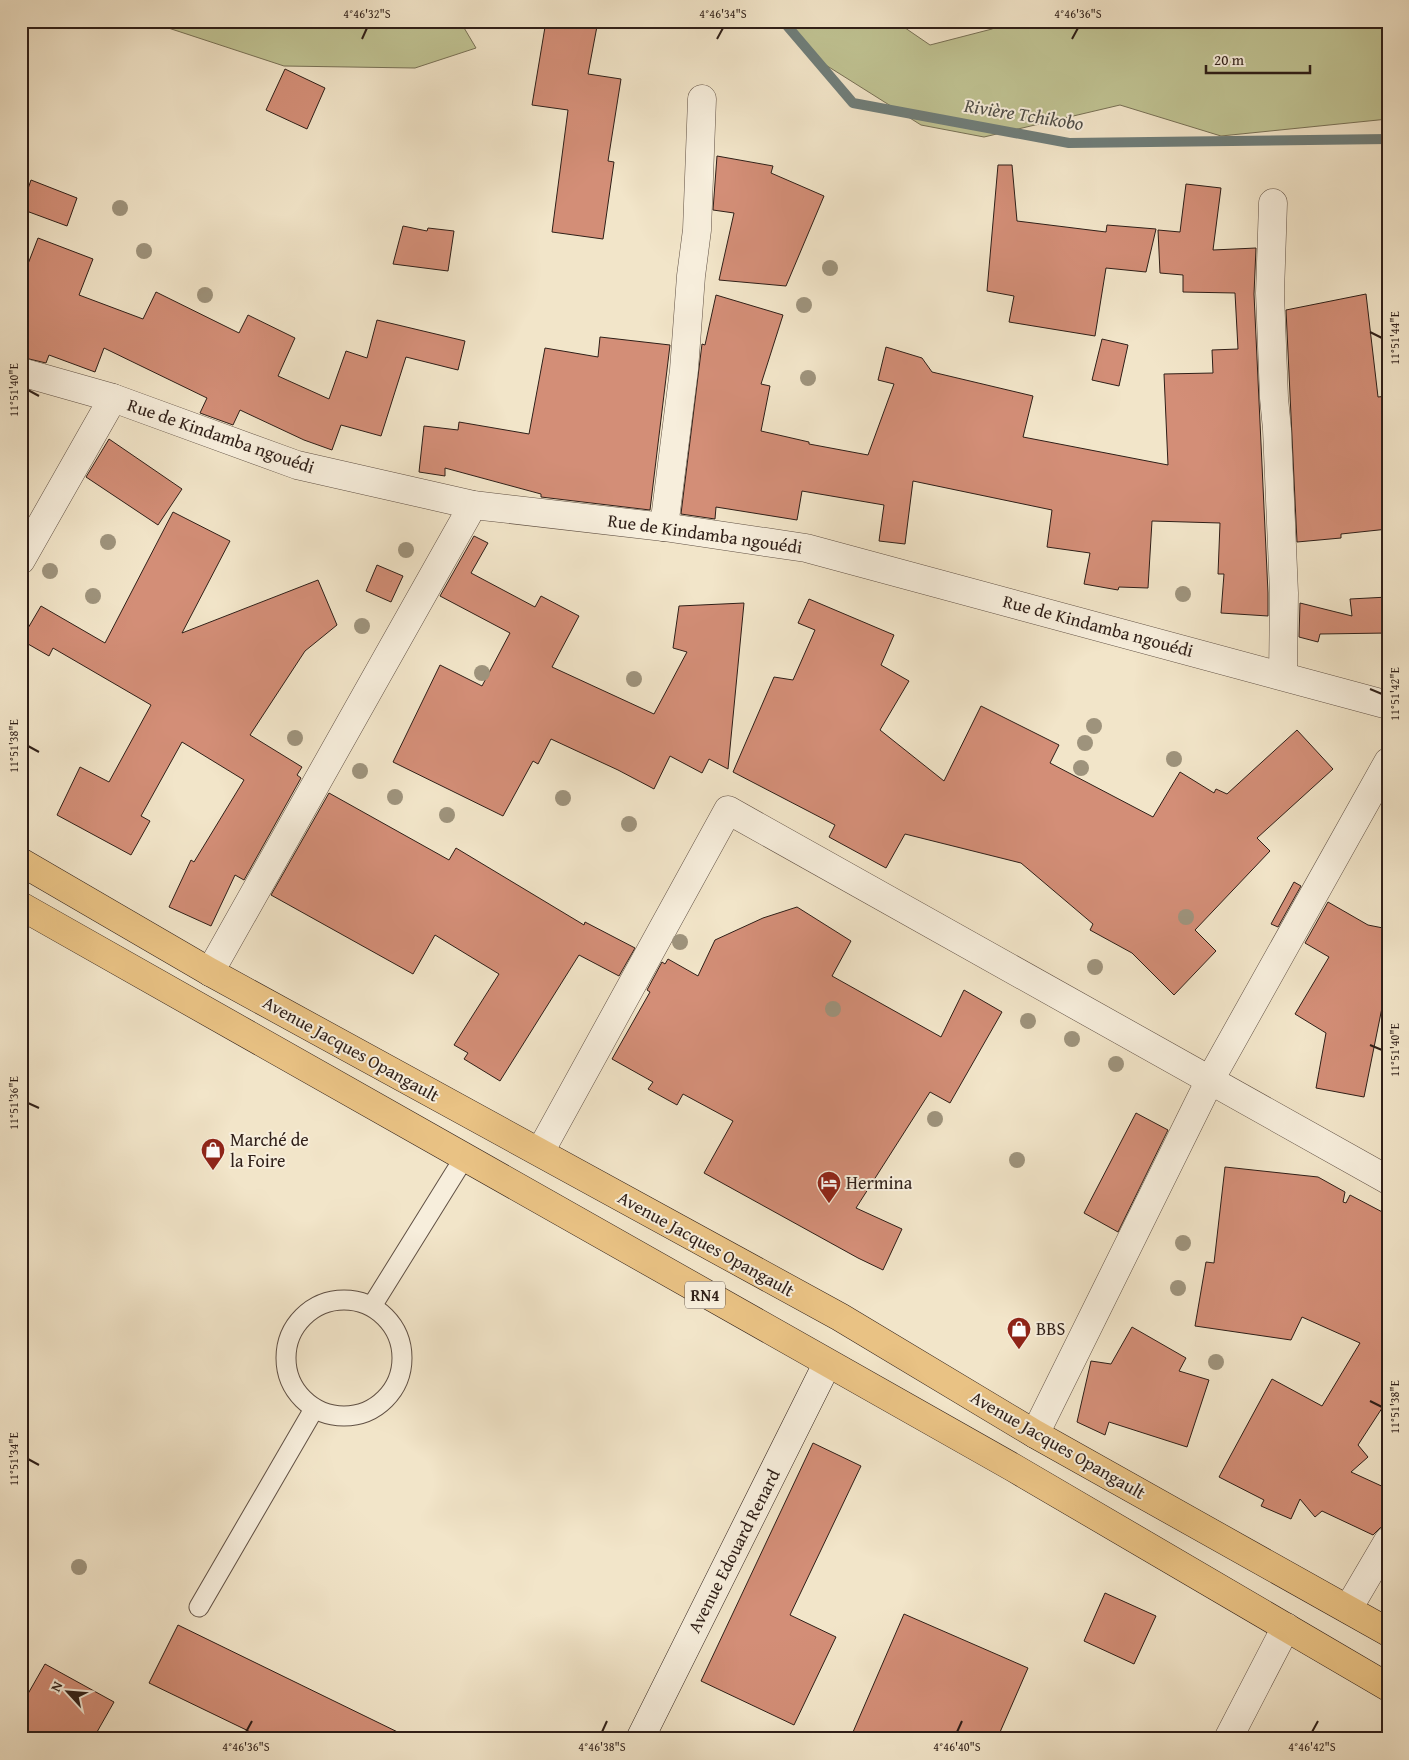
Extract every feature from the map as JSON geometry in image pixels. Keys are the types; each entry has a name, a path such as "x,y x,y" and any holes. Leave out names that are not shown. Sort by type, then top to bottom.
{"highway":[{"name":"Avenue Jacques Opangault","path":"21,862 210,972 840,1317 1035,1434 1388,1632"},
{"name":"RN4","path":"21,906 1022,1473 1388,1687"}],"street":[{"path":"664,528 684,370 696,230 702,99"},
{"path":"1273,203 1270,293 1284,593 1283,676"},
{"name":"Rue de Kindamba ngouédi","path":"21,372 113,398 297,465 473,505 664,528 806,548 1388,705"},
{"path":"21,560 113,398"},
{"path":"210,972 473,505"},
{"path":"1035,1434 1210,1080 1388,762"},
{"path":"540,1152 728,810 1388,1180"},
{"name":"Avenue Edouard Renard","path":"640,1739 827,1364"},
{"path":"1348,1609 1388,1541"},
{"path":"1228,1739 1286,1627"}],"lane":[{"path":"372,1306 464,1158"},
{"path":"343,1300 372,1306 394,1327 403,1357 395,1387 373,1410 343,1417 314,1409 293,1388 285,1359 293,1330 314,1308 343,1300"},
{"path":"199,1606 314,1409"}],"green space":[{"path":"147,21 460,21 476,48 415,68 284,66"},
{"path":"788,21 895,21 930,45 992,29 1006,21 1388,21 1388,119 1221,136 1120,105 984,137 921,125 813,57"}],"building":[{"path":"546,21 598,21 588,74 621,79 608,161 614,162 603,239 552,232 568,110 532,105"},
{"path":"285,69 325,88 307,129 266,110"},
{"path":"717,156 773,166 771,173 824,196 786,286 719,280 734,213 713,210"},
{"path":"998,165 1012,165 1017,221 1106,232 1107,225 1156,229 1146,272 1106,268 1095,336 1009,322 1014,296 987,291"},
{"path":"31,180 77,198 67,226 21,209"},
{"path":"1186,184 1221,188 1213,250 1256,248 1254,294 1268,616 1221,613 1224,574 1218,574 1220,523 1152,521 1148,588 1119,587 1118,590 1084,584 1090,553 1047,547 1052,510 913,481 905,544 879,541 884,505 802,491 797,520 716,507 715,519 681,514 702,344 705,345 716,295 783,315 761,384 770,386 761,431 809,442 809,444 868,455 894,384 878,380 886,347 922,358 932,372 1033,396 1023,437 1168,465 1164,374 1213,373 1212,350 1238,349 1235,293 1183,292 1183,275 1160,273 1158,230 1180,232"},
{"path":"403,226 427,231 428,228 454,231 448,271 393,264"},
{"path":"38,238 93,259 79,295 143,319 156,292 239,333 248,315 295,338 278,376 329,399 346,351 367,358 377,320 465,341 458,370 406,357 381,436 341,425 332,450 304,440 240,410 233,425 200,413 207,398 104,348 95,372 49,355 46,363 21,357 21,282"},
{"path":"1366,294 1378,397 1388,396 1388,529 1341,534 1341,538 1297,542 1286,310"},
{"path":"600,337 670,345 650,510 541,497 541,494 445,468 445,476 419,472 424,426 458,430 459,422 529,434 545,348 598,357"},
{"path":"1102,339 1128,345 1119,386 1092,380"},
{"path":"109,439 182,489 158,525 86,477"},
{"path":"173,512 230,541 182,633 318,580 337,625 305,651 250,735 302,767 297,775 301,778 244,880 235,875 211,926 169,907 191,860 194,862 244,780 182,742 141,816 150,821 131,855 57,815 80,767 109,782 151,705 53,648 49,656 21,640 41,606 105,643"},
{"path":"474,536 488,543 471,573 535,607 541,596 579,616 552,667 654,714 687,652 673,648 679,606 744,603 728,769 709,759 702,773 670,756 654,789 551,739 538,764 533,761 503,816 393,762 440,665 482,686 510,633 440,596"},
{"path":"377,565 403,576 391,602 366,591"},
{"path":"1388,597 1388,633 1320,634 1318,642 1299,637 1300,603 1352,616 1350,599"},
{"path":"809,599 894,635 881,665 909,681 880,730 944,781 981,706 1059,745 1050,763 1153,817 1180,772 1214,793 1216,789 1227,794 1297,730 1333,769 1257,838 1270,851 1195,930 1216,951 1174,995 1132,953 1090,930 1093,924 1021,863 905,834 886,868 829,837 835,825 733,772 774,677 793,680 815,630 798,623"},
{"path":"329,793 449,860 456,848 584,925 585,922 635,948 619,976 579,955 500,1081 464,1059 468,1053 454,1045 499,974 435,935 413,974 271,895"},
{"path":"1294,882 1301,886 1278,927 1271,924"},
{"path":"1328,902 1368,925 1388,929 1388,978 1364,1097 1316,1088 1326,1033 1295,1014 1329,957 1305,943"},
{"path":"797,907 851,941 832,976 941,1037 964,990 1002,1012 950,1103 930,1092 856,1208 902,1229 883,1270 704,1173 733,1121 683,1094 677,1105 648,1089 653,1082 612,1059 650,992 647,990 662,962 665,964 668,959 698,976 715,940 763,918"},
{"path":"1136,1113 1168,1130 1118,1232 1084,1213"},
{"path":"1225,1167 1318,1177 1345,1192 1343,1202 1346,1203 1350,1195 1388,1215 1388,1399 1358,1445 1368,1457 1351,1472 1388,1489 1388,1518 1384,1526 1373,1535 1322,1511 1315,1517 1300,1499 1291,1519 1261,1506 1264,1500 1219,1477 1272,1379 1322,1406 1360,1343 1302,1317 1291,1340 1195,1326 1206,1262 1214,1263"},
{"path":"1132,1327 1186,1358 1179,1371 1209,1380 1187,1447 1109,1422 1105,1435 1077,1422 1091,1361 1111,1364"},
{"path":"813,1443 861,1466 790,1615 836,1637 794,1725 701,1681"},
{"path":"1105,1593 1156,1616 1134,1664 1084,1641"},
{"path":"904,1614 1028,1668 997,1739 850,1739"},
{"path":"178,1625 412,1739 265,1739 149,1683"},
{"path":"45,1664 114,1702 93,1739 21,1739 21,1706"}],"waterway":[{"name":"Rivière Tchikobo","path":"783,21 853,103 1069,143 1388,139"}],"place":[{"name":"Marché de la Foire","path":"213,1171"},
{"name":"Hermina","path":"829,1204"},
{"name":"BBS","path":"1019,1350"}]}
